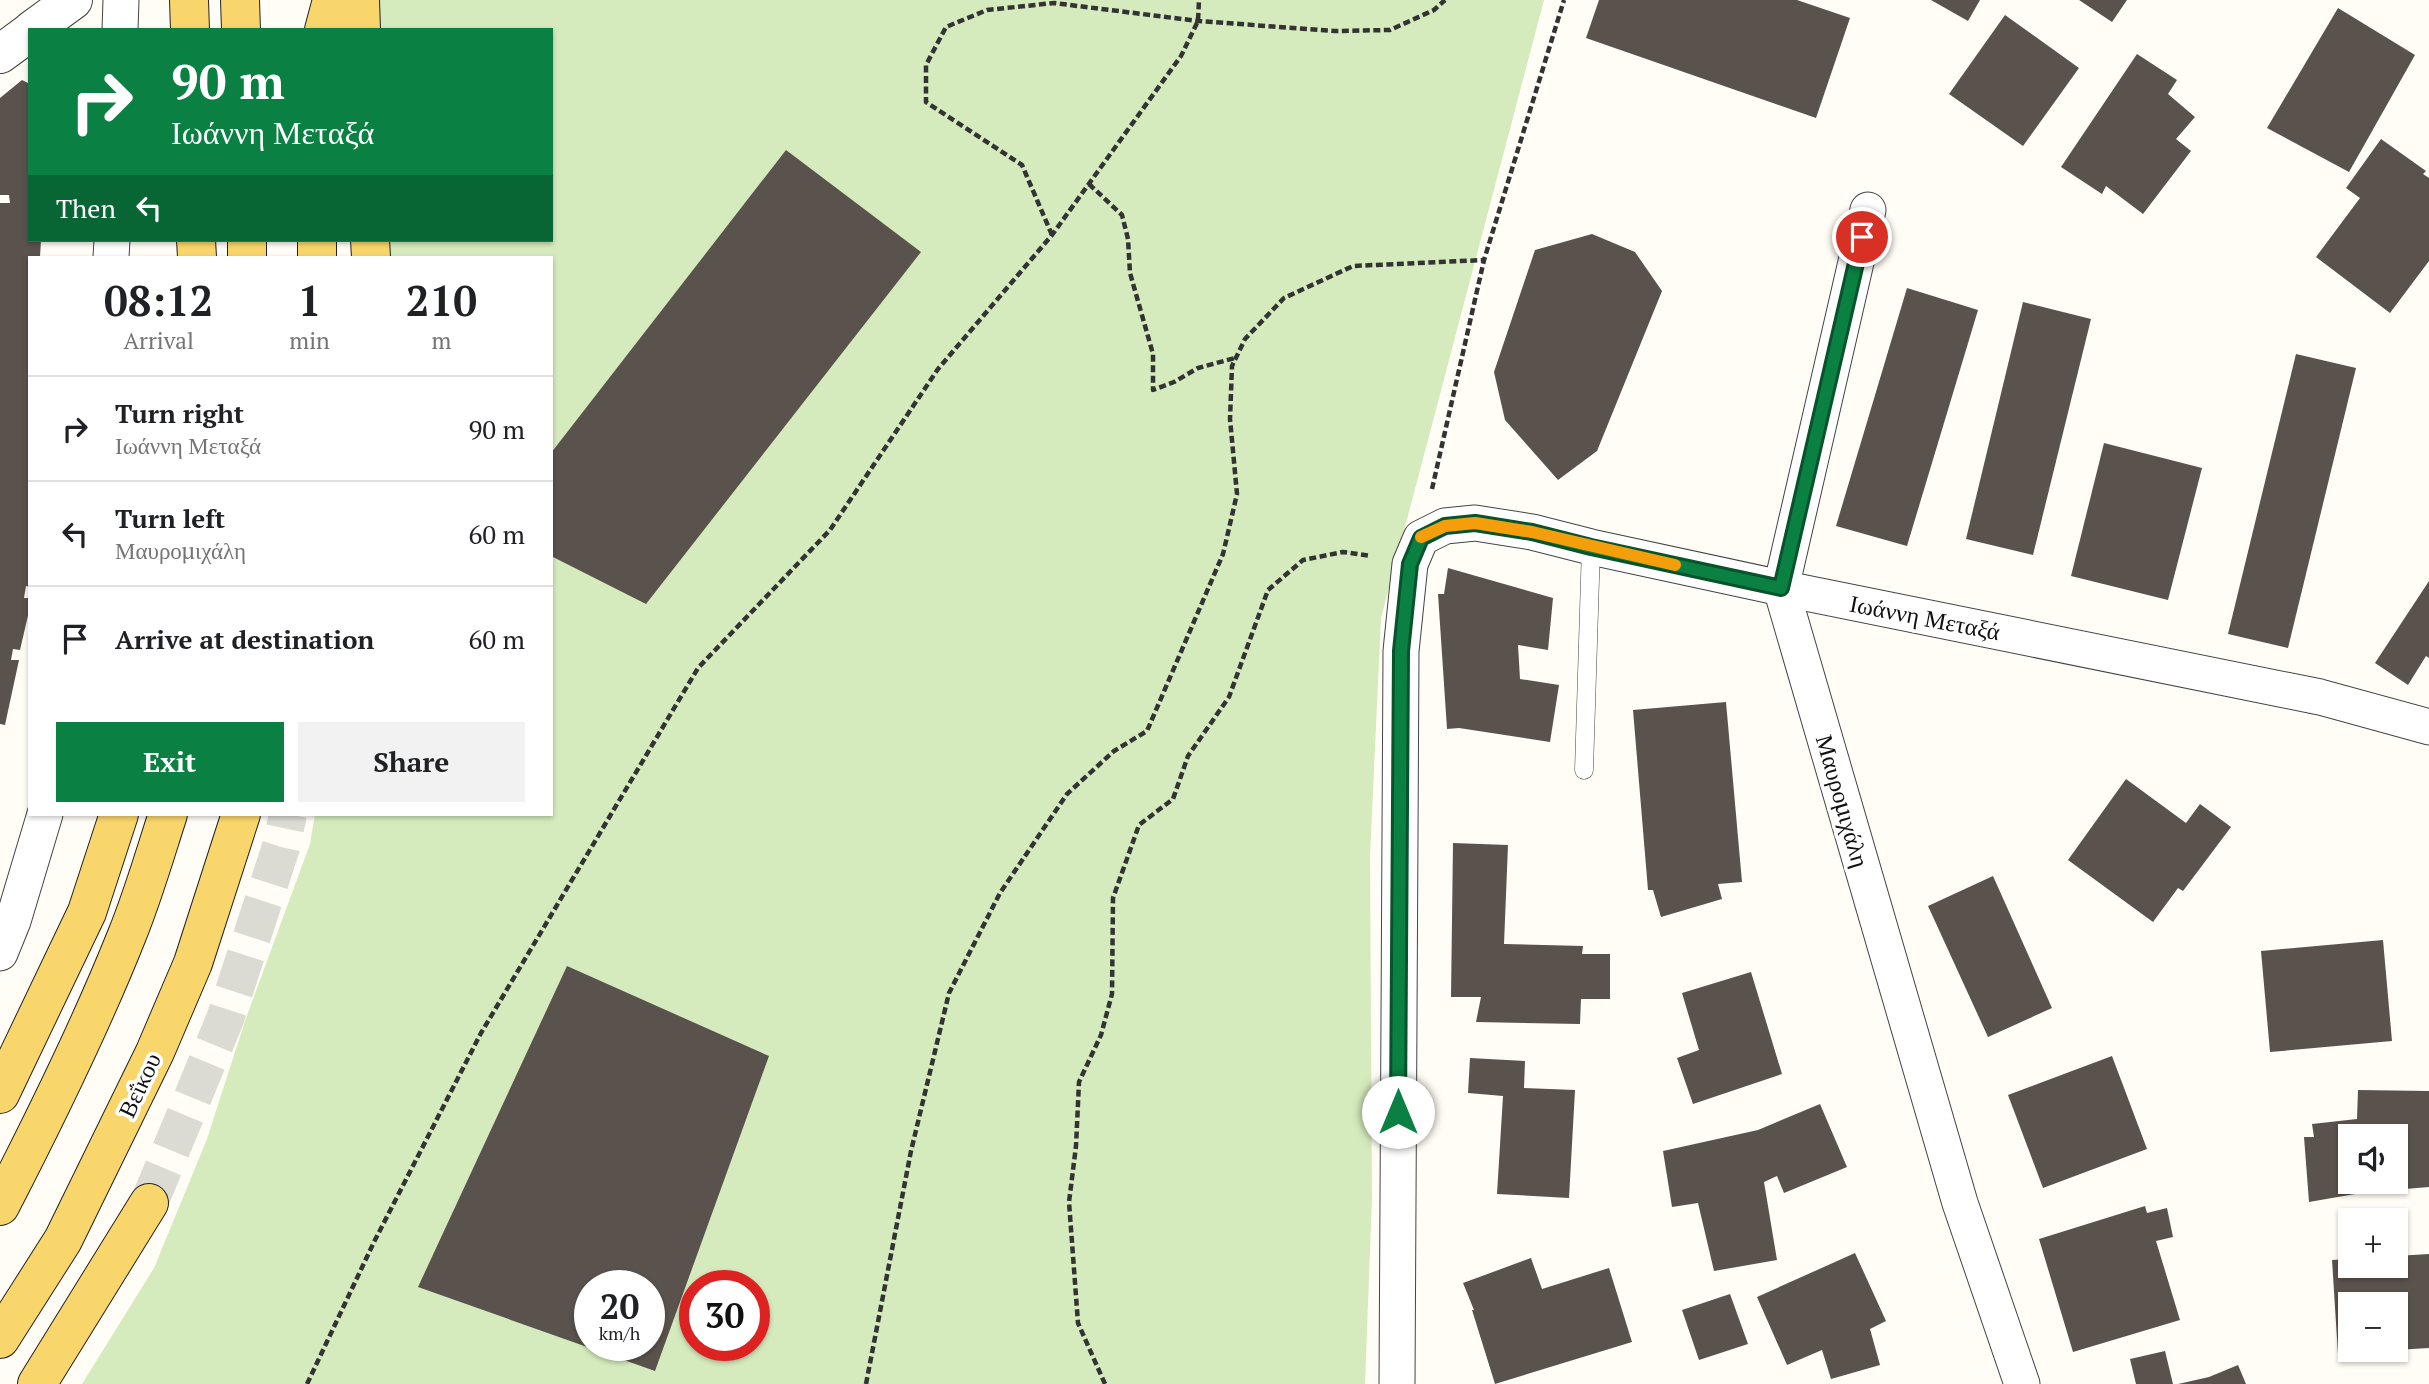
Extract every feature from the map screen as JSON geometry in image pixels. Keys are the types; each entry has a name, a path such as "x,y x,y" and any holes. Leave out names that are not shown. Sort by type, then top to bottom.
{"main road":[{"path":"189,0 190,28"},
{"path":"240,0 241,28"},
{"path":"310,0 311,28"},
{"path":"325,28 332,0"},
{"path":"360,0 361,28"},
{"path":"0,1094 87,912 118,816"},
{"path":"0,1206 49,1110 128,933 167,816"},
{"name":"Βεΐκου","path":"0,1339 63,1240 155,1052 193,963 240,816"},
{"path":"37,1384 149,1203"}],"street":[{"path":"35,28 73,0"},
{"path":"120,28 121,0"},
{"path":"0,54 28,33"},
{"name":"Μαυρομιχάλη","path":"1868,210 1781,588 1960,1203 2022,1384"},
{"name":"Ιωάννη Μεταξά","path":"1415,551 1445,526 1475,523 1532,532 1781,588 2320,697 2429,727"},
{"path":"1397,1384 1401,651 1415,551"},
{"path":"0,953 7,915 44,816"}],"lane":[{"path":"1584,771 1591,547"}],"path":[{"path":"307,1384 373,1242 481,1033 698,668 830,530 938,369 1052,235 1181,56 1198,21 1199,0"},
{"path":"1052,235 1022,165 926,102 926,65 946,27 987,10 1054,3 1198,21 1335,31 1390,30 1434,10 1445,0"},
{"path":"1105,1384 1078,1323 1069,1202 1076,1146 1079,1082 1101,1035 1112,994 1113,898 1139,825 1173,799 1188,756 1229,697 1268,590 1303,560 1343,552 1415,551 1484,260 1564,0"},
{"path":"1089,184 1122,215 1128,239 1130,273 1153,354 1153,390 1198,368 1236,358"},
{"path":"866,1384 911,1151 949,993 1000,892 1067,794 1114,751 1147,732 1223,554 1237,494 1230,419 1232,366 1245,339 1284,298 1353,265 1484,260"}],"green space":[{"path":"365,0 1544,0 1381,618 1370,856 1372,1197 1365,1384 82,1384 154,1268 207,1139 245,1021 310,844 315,816 553,816 553,256 376,256 376,242 553,242 553,28 365,28"}],"building":[{"path":"1599,0 1797,0 1850,18 1816,118 1586,38"},
{"path":"1931,0 1980,0 1968,21"},
{"path":"2079,0 2127,0 2112,22"},
{"path":"2338,8 2415,55 2349,172 2267,128"},
{"path":"2005,15 2079,68 2023,146 1949,94"},
{"path":"2137,54 2177,80 2168,94 2195,117 2176,139 2191,151 2143,214 2106,186 2102,194 2061,167"},
{"path":"22,80 28,83 28,242 41,242 40,256 28,256 28,586 24,598 28,598 28,616 20,650 13,649 11,660 19,660 5,725 0,724 0,203 10,203 9,195 0,195 0,98"},
{"path":"2381,139 2426,171 2423,174 2429,178 2429,261 2390,313 2316,257 2360,198 2346,188"},
{"path":"786,150 921,252 646,604 553,557 553,450"},
{"path":"1592,234 1635,252 1662,291 1597,451 1558,480 1505,420 1494,372 1535,250"},
{"path":"1907,288 1978,310 1907,546 1836,526"},
{"path":"2023,302 2091,319 2033,555 1966,539"},
{"path":"2296,354 2356,368 2288,648 2228,634"},
{"path":"2104,443 2202,468 2168,600 2071,576"},
{"path":"1448,568 1553,598 1548,650 1518,645 1520,679 1559,685 1550,742 1459,728 1447,729 1438,594 1444,594"},
{"path":"2429,581 2429,658 2426,656 2408,685 2375,663"},
{"path":"1726,702 1742,882 1718,884 1722,899 1661,917 1653,890 1648,890 1633,710"},
{"path":"2126,779 2186,823 2200,804 2231,827 2183,891 2178,888 2153,922 2068,860"},
{"path":"1453,843 1508,845 1504,944 1583,946 1582,954 1610,954 1610,999 1581,999 1580,1024 1476,1022 1481,997 1451,997"},
{"path":"1993,876 2052,1008 1988,1037 1928,906"},
{"path":"2383,940 2392,1041 2270,1052 2261,951"},
{"path":"567,966 769,1056 692,1270 679,1270 679,1305 665,1343 665,1270 574,1270 574,1342 418,1287"},
{"path":"1751,972 1782,1074 1693,1104 1677,1058 1699,1050 1682,993"},
{"path":"2112,1056 2147,1149 2043,1188 2008,1095"},
{"path":"1470,1058 1525,1061 1524,1088 1575,1090 1569,1198 1497,1194 1503,1096 1468,1093"},
{"path":"2358,1090 2429,1091 2429,1187 2408,1189 2408,1124 2338,1124 2338,1194 2355,1194 2309,1202 2304,1137 2314,1137 2312,1124 2357,1119"},
{"path":"1820,1104 1847,1167 1784,1193 1777,1176 1764,1182 1777,1260 1714,1271 1698,1203 1672,1207 1663,1151 1758,1130"},
{"path":"2145,1206 2147,1213 2167,1208 2173,1237 2156,1241 2180,1320 2073,1352 2039,1239"},
{"path":"1855,1253 1886,1321 1870,1329 1880,1365 1831,1379 1822,1350 1787,1365 1757,1297"},
{"path":"2429,1254 2429,1348 2408,1349 2408,1292 2338,1292 2338,1354 2332,1260 2338,1260 2338,1278 2408,1278 2408,1255"},
{"path":"1531,1258 1542,1289 1609,1268 1632,1342 1495,1384 1474,1310 1463,1283"},
{"path":"1730,1294 1748,1344 1699,1360 1682,1310"},
{"path":"2165,1351 2173,1384 2136,1384 2130,1359"},
{"path":"627,1361 659,1361 655,1371"},
{"path":"2238,1365 2246,1384 2178,1384 2209,1377"}],"tunnel":[{"path":"149,1203 225,1019 281,847 288,816"}],"slow traffic":[{"path":"1421,537 1445,526 1475,523 1532,532 1675,565"}],"route":[{"path":"1398,1112 1401,651 1410,564 1421,538 1445,526 1475,523 1532,532 1781,588 1862,237"}]}
